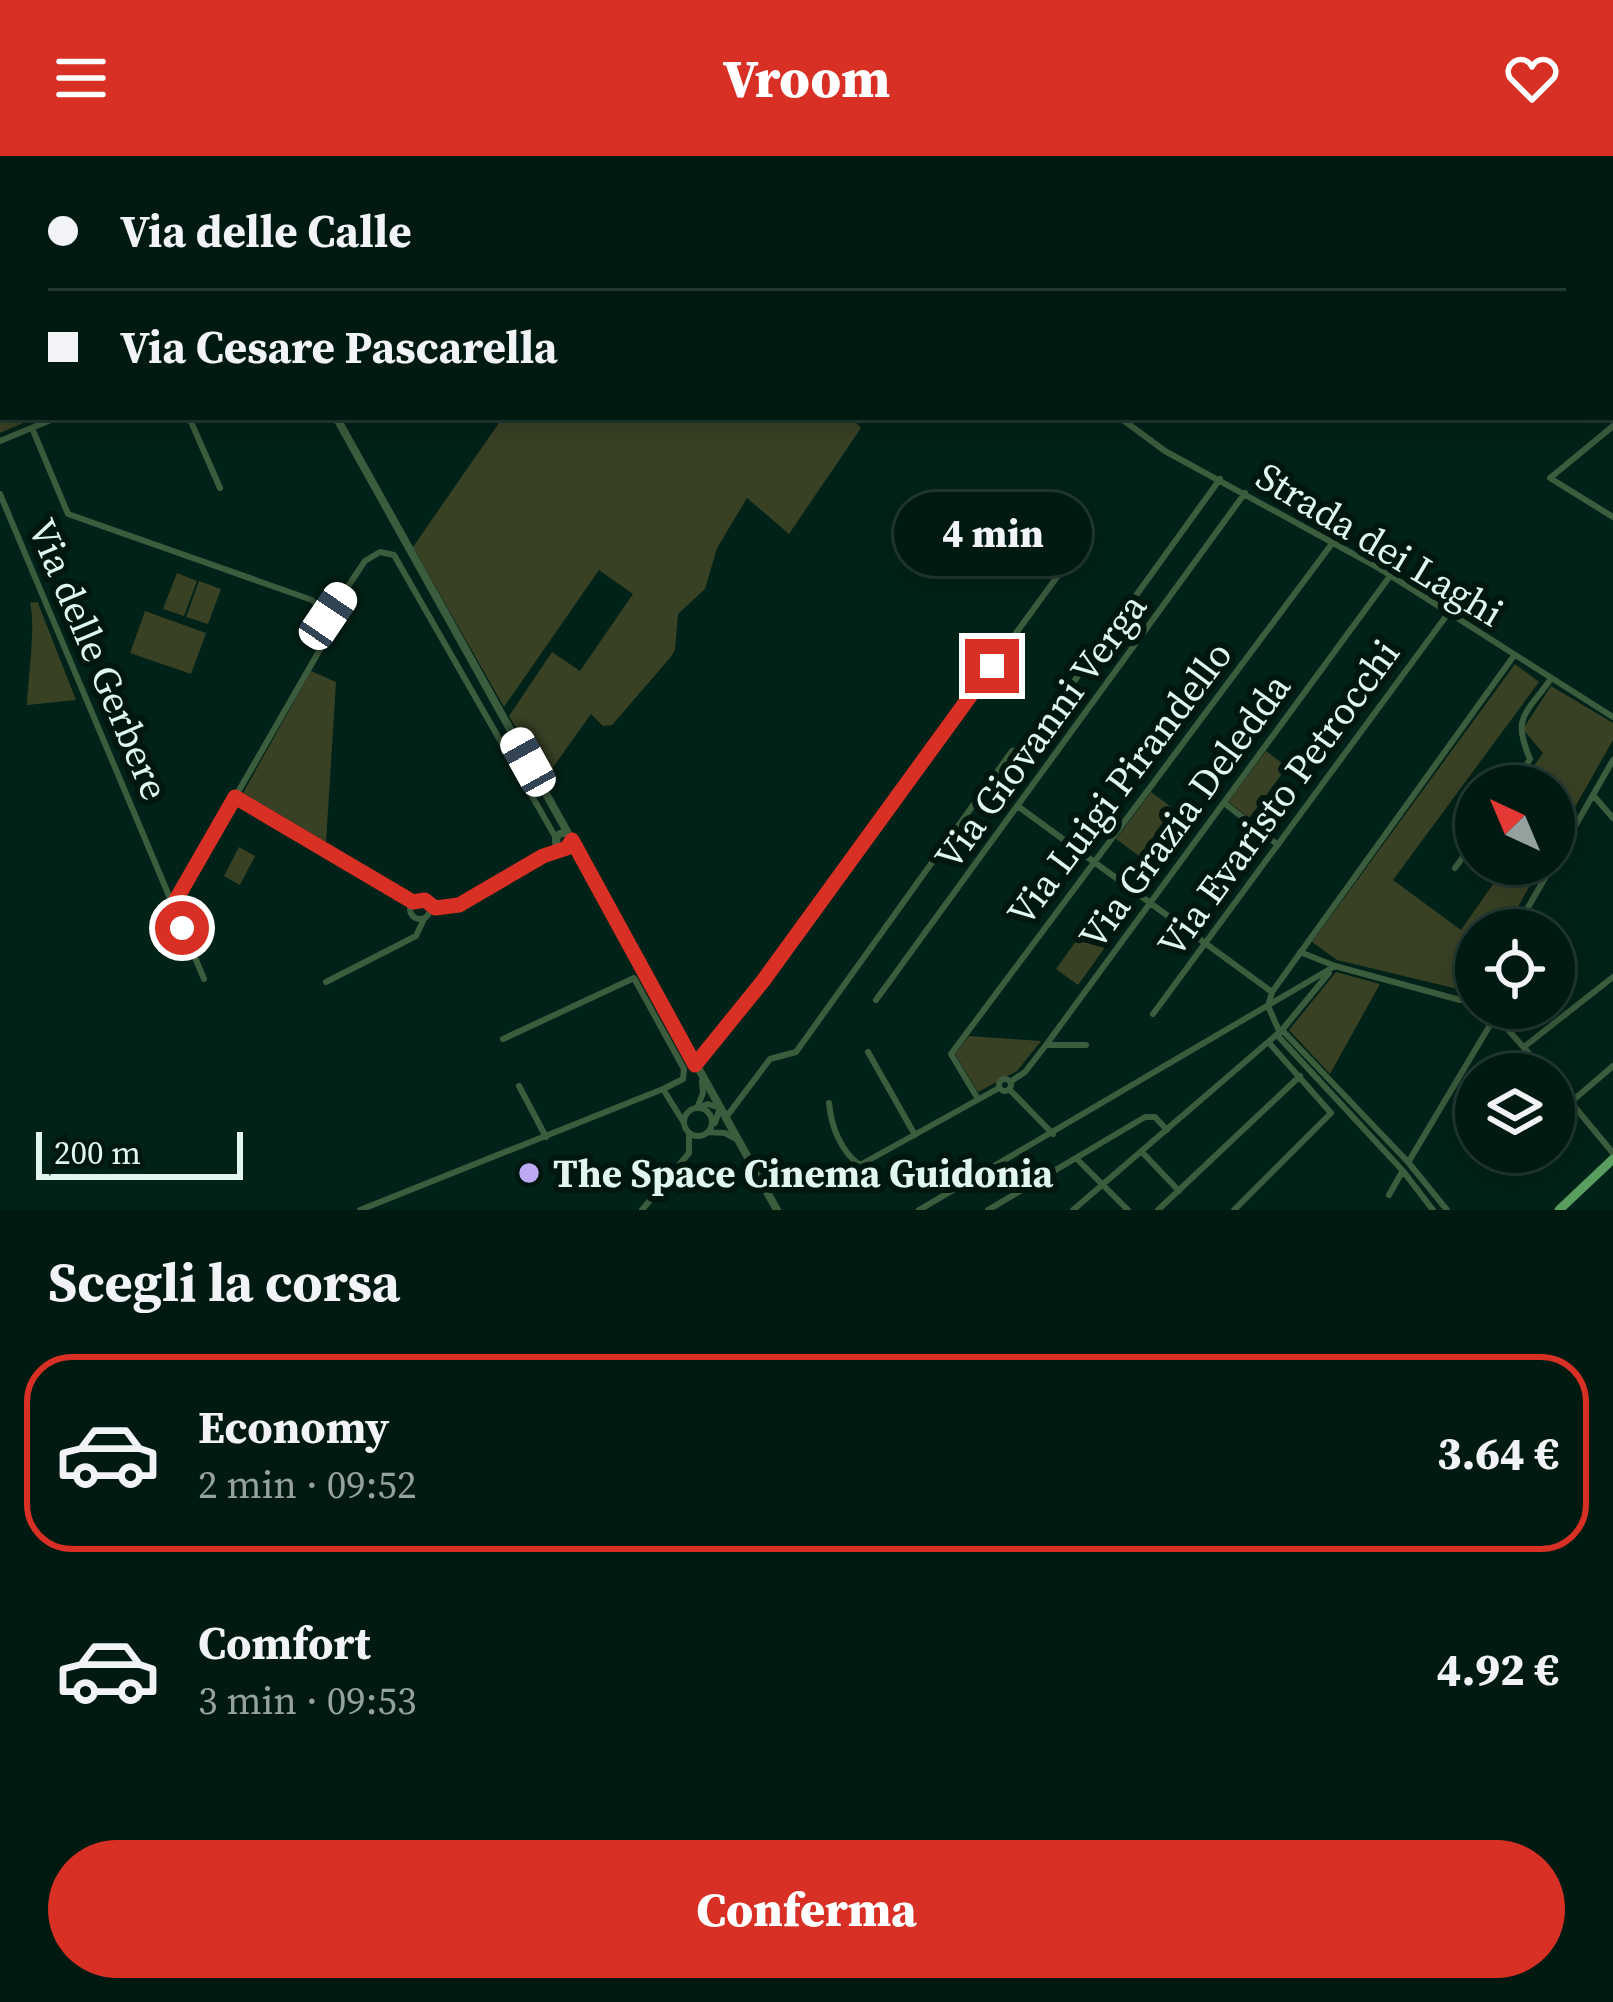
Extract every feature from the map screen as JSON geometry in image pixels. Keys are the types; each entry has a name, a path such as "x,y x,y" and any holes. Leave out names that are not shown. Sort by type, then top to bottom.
{"main road":[{"path":"1559,1210 1613,1156"}],"street":[{"path":"0,441 51,420"},
{"path":"190,420 220,488"},
{"path":"338,420 776,1210"},
{"name":"Strada dei Laghi","path":"1123,420 1165,451 1390,576 1613,717"},
{"path":"1613,426 1550,478 1613,518"},
{"path":"32,428 68,514 312,600 328,616"},
{"path":"689,1133 697,1136 710,1130 770,1059 796,1052 1012,751 1022,751 1220,479"},
{"name":"Via Giovanni Verga","path":"876,1000 1245,493"},
{"name":"Via delle Gerbere","path":"0,494 204,979"},
{"name":"Via Luigi Pirandello","path":"977,1099 951,1054 1331,545"},
{"path":"173,905 322,646 328,616 365,561 380,552 394,556 556,839"},
{"path":"695,1065 779,958 1073,555"},
{"name":"Via Grazia Deledda","path":"1010,1085 1046,1045 1390,576"},
{"name":"Via Evaristo Petrocchi","path":"1153,1013 1447,615"},
{"path":"1433,1210 1280,1033 1268,1006 1272,992 1300,952 1513,657"},
{"path":"1527,765 1530,759 1519,728 1550,680"},
{"path":"1575,826 1613,760"},
{"path":"1593,795 1613,818"},
{"path":"235,797 413,902 425,900 430,908"},
{"path":"1224,803 1278,845"},
{"path":"1019,807 1272,992"},
{"path":"543,856 562,833 568,841"},
{"path":"430,908 459,905 568,841"},
{"path":"413,902 411,915 424,919"},
{"path":"326,982 416,936 430,908"},
{"path":"1300,952 1455,999"},
{"path":"919,1210 1335,965"},
{"path":"1073,1210 1280,1033 1335,965"},
{"path":"360,1210 683,1078 684,1069 634,979 503,1039"},
{"path":"1524,1047 1611,982"},
{"path":"1389,1195 1481,1029"},
{"path":"1508,1029 1529,1053"},
{"path":"1280,1033 1408,1162 1447,1210"},
{"path":"1234,1210 1331,1112 1268,1043"},
{"path":"1046,1045 1087,1045"},
{"path":"868,1052 915,1135"},
{"path":"1575,1099 1613,1066"},
{"path":"1158,1210 1300,1076"},
{"path":"684,1123 703,1093 702,1077"},
{"path":"829,1103 836,1133 858,1164 1010,1085 1053,1135"},
{"path":"519,1086 546,1136"},
{"path":"642,1210 689,1154 689,1133 663,1089"},
{"path":"694,1109 708,1104 723,1113"},
{"path":"1575,1107 1613,1156"},
{"path":"674,1108 710,1113 710,1130"},
{"path":"988,1210 1148,1116 1167,1130"},
{"path":"710,1130 737,1140"},
{"path":"1142,1152 1179,1191"},
{"path":"1076,1158 1128,1210"}],"green space":[{"path":"0,420 30,420 0,433"},
{"path":"501,420 854,420 861,428 789,534 747,498 717,548 705,589 678,614 670,658 612,725 603,726 591,714 546,777 509,716 552,652 580,671 633,594 599,570 504,707 413,547"},
{"path":"177,573 197,581 184,616 163,609"},
{"path":"199,581 221,589 208,624 186,617"},
{"path":"38,602 76,700 27,705 30,603"},
{"path":"145,611 206,633 191,674 130,653"},
{"path":"1515,664 1539,682 1478,765 1455,765 1455,796 1393,880 1455,926 1455,988 1337,960 1312,942"},
{"path":"311,671 336,682 326,842 243,793"},
{"path":"1551,686 1613,723 1613,740 1575,807 1575,765 1534,765 1543,753 1523,729"},
{"path":"1266,751 1287,767 1249,818 1228,802"},
{"path":"1151,792 1174,809 1139,856 1116,839"},
{"path":"239,847 255,856 240,885 224,876"},
{"path":"1492,885 1530,885 1517,909 1476,909"},
{"path":"1092,919 1114,935 1078,985 1056,969"},
{"path":"1336,972 1380,984 1330,1074 1289,1030"},
{"path":"969,1036 1041,1041 1017,1071 978,1092 955,1054"}],"place":[{"name":"The Space Cinema Guidonia","path":"529,1173"}],"route":[{"path":"182,928 173,905 235,797 413,902 425,900 430,908 459,905 543,856 567,848 572,840 695,1065 763,981 992,666"}]}
